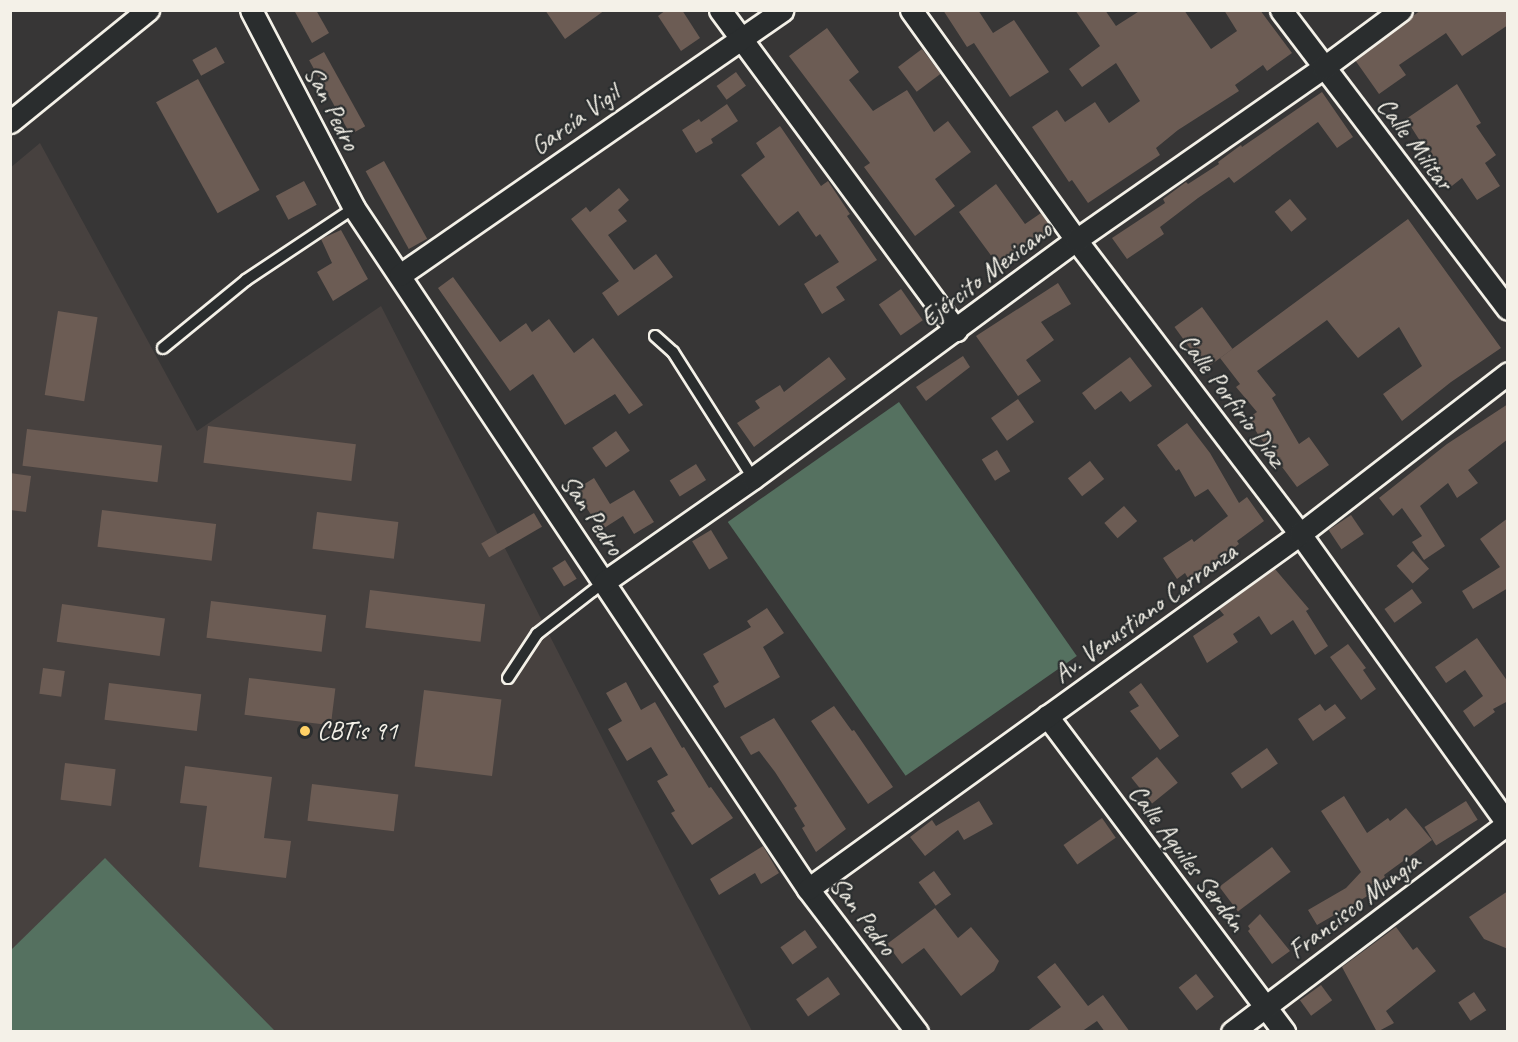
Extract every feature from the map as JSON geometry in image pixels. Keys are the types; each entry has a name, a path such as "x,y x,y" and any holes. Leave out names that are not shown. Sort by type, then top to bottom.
{"street":[{"path":"10,122 148,10"},
{"name":"San Pedro","path":"251,10 354,208 808,889 916,1032"},
{"path":"720,10 956,330"},
{"name":"García Vigil","path":"400,275 782,10"},
{"name":"Calle Porfirio Díaz","path":"911,10 1076,240 1300,534 1507,824"},
{"name":"Calle Militar","path":"1281,10 1508,309"},
{"name":"Ejército Mexicano","path":"604,582 753,478 1076,240 1323,68 1401,10"},
{"name":"Av. Venustiano Carranza","path":"808,889 1300,534 1508,373"},
{"name":"Calle Aquiles Serdán","path":"1047,716 1284,1032"},
{"name":"Francisco Mungía","path":"1232,1032 1507,824"}],"lane":[{"path":"163,348 246,280 354,208"},
{"path":"655,336 672,352 753,478"},
{"path":"508,678 537,634 604,582"}],"shaded area":[{"name":"CBTis 91","path":"40,143 197,431 381,306 752,1031 11,1031 10,168"}],"green space":[{"path":"899,402 1077,656 906,776 728,522"},
{"path":"105,858 275,1031 11,1031 11,950"}],"building":[{"path":"294,10 316,10 329,33 312,43"},
{"path":"545,10 605,10 565,39"},
{"path":"666,10 682,10 700,38 681,51 658,16"},
{"path":"943,10 978,10 993,33 1014,20 1049,72 1010,97 974,43 967,47"},
{"path":"1075,10 1105,10 1116,26 1141,10 1184,10 1211,49 1237,31 1224,10 1260,10 1292,53 1267,71 1263,65 1235,85 1239,91 1178,130 1156,148 1160,155 1088,203 1072,180 1069,182 1032,127 1057,110 1065,122 1095,102 1109,123 1140,101 1116,63 1082,87 1069,69 1100,46"},
{"path":"1421,10 1508,10 1508,25 1462,56 1446,33 1399,65 1406,75 1379,94 1355,60"},
{"path":"827,28 859,72 849,80 873,111 907,90 934,132 948,121 971,152 935,179 955,206 915,236 864,167 870,163 789,56"},
{"path":"216,47 225,63 201,76 192,60"},
{"path":"922,49 941,74 917,92 898,67"},
{"path":"324,52 365,126 350,135 309,60"},
{"path":"736,72 746,86 727,100 717,86"},
{"path":"198,79 260,190 218,213 156,102"},
{"path":"1457,84 1481,123 1476,126 1496,155 1485,163 1500,186 1477,200 1462,178 1448,189 1433,171 1436,169 1426,157 1429,155 1406,119"},
{"path":"1322,92 1353,137 1337,148 1318,122 1234,183 1229,177 1198,198 1160,227 1164,234 1127,259 1112,238 1165,203 1163,199 1186,182 1188,184 1219,164 1218,162 1241,145 1242,147"},
{"path":"727,104 738,121 711,139 713,143 696,153 682,130 699,119 701,122"},
{"path":"780,126 821,186 828,181 850,214 847,216 877,260 836,287 845,300 822,314 804,284 839,262 820,234 816,237 798,211 779,226 741,175 765,157 756,143"},
{"path":"384,161 427,239 409,249 366,171"},
{"path":"304,181 317,205 288,220 276,196"},
{"path":"996,184 1025,224 1041,213 1054,231 1001,269 959,212"},
{"path":"619,188 629,200 618,210 627,221 608,235 634,270 656,254 673,277 618,316 602,293 619,281 571,219 586,207 590,212"},
{"path":"1290,199 1307,219 1291,232 1275,212"},
{"path":"1408,219 1501,348 1451,382 1402,421 1383,394 1422,366 1399,327 1358,358 1327,320 1257,371 1276,395 1272,398 1299,444 1309,437 1329,465 1297,487 1248,418 1257,412 1236,387 1240,384 1220,358"},
{"path":"341,230 368,279 333,301 317,272 332,263 321,239"},
{"path":"453,277 500,342 526,323 532,332 549,319 574,353 593,338 643,405 629,414 615,394 565,425 533,374 510,391 438,288"},
{"path":"1058,283 1071,304 1041,322 1054,340 1026,360 1041,381 1018,396 976,336"},
{"path":"901,289 923,320 901,336 879,304"},
{"path":"1202,307 1233,349 1205,369 1174,327"},
{"path":"58,311 98,317 84,401 45,395"},
{"path":"963,356 970,367 926,401 916,387"},
{"path":"829,357 846,379 754,447 737,423 760,408 755,401 780,385 784,392"},
{"path":"1130,357 1152,386 1130,402 1121,391 1095,410 1082,393"},
{"path":"1018,399 1034,422 1007,441 991,418"},
{"path":"1508,404 1508,439 1468,470 1478,483 1457,498 1448,483 1420,506 1445,546 1424,560 1412,542 1422,536 1402,508 1393,516 1379,498 1447,444"},
{"path":"1187,423 1210,453 1239,503 1247,497 1264,521 1237,541 1239,544 1189,580 1185,573 1177,579 1163,558 1192,539 1194,542 1228,516 1208,489 1195,497 1179,469 1176,471 1157,445"},
{"path":"208,426 356,444 351,481 203,463"},
{"path":"27,429 162,446 157,482 22,466"},
{"path":"616,431 630,451 606,467 592,448"},
{"path":"997,450 1010,471 995,481 982,460"},
{"path":"1090,461 1104,479 1082,496 1068,478"},
{"path":"696,464 706,480 680,497 670,480"},
{"path":"10,473 31,476 26,512 10,510"},
{"path":"594,478 610,504 634,490 654,522 634,534 623,516 601,530 575,490"},
{"path":"1124,506 1137,521 1117,538 1104,523"},
{"path":"102,510 216,524 212,561 97,547"},
{"path":"317,512 398,522 394,559 312,549"},
{"path":"534,513 542,527 489,557 481,544"},
{"path":"1351,515 1364,534 1341,549 1329,530"},
{"path":"1508,518 1508,588 1473,609 1462,591 1500,567 1480,539"},
{"path":"711,530 728,558 709,570 692,541"},
{"path":"1413,551 1429,569 1413,584 1397,566"},
{"path":"565,560 577,579 564,587 552,568"},
{"path":"1275,569 1309,609 1306,611 1328,646 1315,655 1293,620 1271,635 1259,616 1233,634 1238,642 1207,663 1193,636 1224,615 1219,609"},
{"path":"1412,589 1422,603 1394,623 1384,609"},
{"path":"370,590 485,604 481,642 365,628"},
{"path":"211,601 326,615 322,652 206,638"},
{"path":"62,604 165,618 160,656 57,642"},
{"path":"767,608 784,633 763,647 780,677 725,708 713,686 719,682 703,654 751,627 747,621"},
{"path":"1477,638 1508,682 1508,701 1493,709 1495,712 1474,727 1463,711 1483,696 1465,670 1446,683 1435,667"},
{"path":"1348,644 1366,668 1363,670 1376,689 1361,700 1330,657"},
{"path":"43,668 65,671 61,697 39,694"},
{"path":"249,678 335,689 331,725 244,715"},
{"path":"626,682 641,710 655,702 682,748 684,747 709,788 711,787 733,818 692,845 671,813 675,811 657,781 668,775 651,747 627,761 608,729 622,721 606,693"},
{"path":"109,683 201,694 197,731 104,720"},
{"path":"1141,683 1179,736 1160,750 1130,711 1139,706 1129,692"},
{"path":"424,690 501,700 492,776 415,766"},
{"path":"1320,704 1325,711 1335,704 1346,718 1313,741 1298,719"},
{"path":"834,706 852,731 854,730 893,787 868,804 811,721"},
{"path":"774,718 846,829 816,852 802,828 805,826 794,808 797,806 775,772 759,751 751,755 740,737"},
{"path":"1267,748 1278,764 1242,789 1231,773"},
{"path":"1157,757 1178,783 1152,803 1131,778"},
{"path":"65,763 116,769 111,806 60,800"},
{"path":"185,766 272,777 264,838 291,841 286,878 199,867 207,806 180,803"},
{"path":"312,784 398,795 394,831 307,821"},
{"path":"1344,796 1367,833 1388,818 1390,821 1406,808 1432,840 1384,875 1385,877 1368,890 1371,894 1317,925 1308,910 1346,888 1361,872 1321,811"},
{"path":"979,801 993,824 964,840 958,830 925,856 910,837 932,820 936,826"},
{"path":"1466,801 1478,820 1436,846 1424,827"},
{"path":"1102,818 1116,838 1077,865 1063,845"},
{"path":"763,846 779,873 761,884 755,873 719,895 710,879"},
{"path":"1272,847 1291,872 1238,911 1219,887"},
{"path":"934,871 951,894 936,906 919,882"},
{"path":"1508,891 1508,949 1484,939 1469,917"},
{"path":"935,908 958,938 971,927 999,961 994,971 961,996 924,948 902,964 887,944"},
{"path":"1260,914 1290,951 1272,964 1248,931 1250,929 1248,926"},
{"path":"1396,927 1413,950 1417,947 1436,971 1386,1011 1394,1023 1377,1032 1342,967"},
{"path":"805,930 817,947 792,964 780,947"},
{"path":"1055,963 1088,1006 1103,995 1130,1032 1105,1032 1097,1021 1081,1032 1026,1032 1061,1007 1037,977"},
{"path":"1196,974 1214,997 1197,1010 1179,988"},
{"path":"828,977 840,994 808,1017 796,999"},
{"path":"1321,985 1332,1000 1311,1016 1300,1000"},
{"path":"1474,992 1486,1010 1471,1021 1458,1003"}],"place":[{"name":"CBTis 91","path":"305,731"}]}
